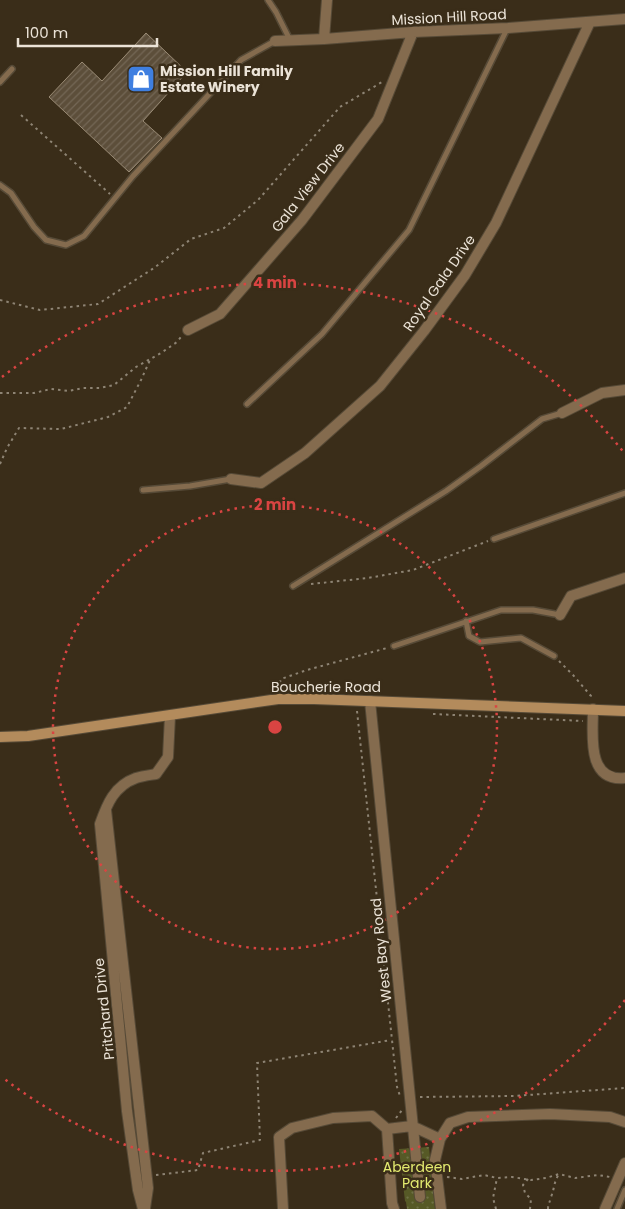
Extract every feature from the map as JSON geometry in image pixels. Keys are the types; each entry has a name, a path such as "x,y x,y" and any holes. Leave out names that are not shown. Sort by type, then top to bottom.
{"main road":[{"name":"Boucherie Road","path":"0,737 28,736 278,699 625,710"}],"street":[{"path":"324,39 327,0"},
{"name":"Mission Hill Road","path":"275,41 508,28 625,19"},
{"name":"Royal Gala Drive","path":"231,479 261,483 305,453 380,386 424,331 465,275 496,223 590,22"},
{"name":"Gala View Drive","path":"188,330 220,314 302,220 378,119 413,32"},
{"path":"562,413 602,393 625,390"},
{"path":"560,615 572,596 625,578"},
{"name":"West Bay Road","path":"370,701 404,1038 406,1099 412,1126 420,1197"},
{"path":"593,709 593,751 596,760 605,774 616,779 625,778"},
{"name":"Pritchard Drive","path":"144,1209 138,1190 128,1112 100,824 106,806 118,788 136,779 156,774 168,757 170,716"},
{"name":"Pritchard Drive","path":"106,806 148,1188 144,1209"},
{"path":"441,1209 435,1160 440,1139 450,1123 468,1117 550,1114 610,1117 625,1122"},
{"path":"283,1209 279,1136 292,1128 333,1118 372,1116 391,1129 412,1126 440,1139"},
{"path":"391,1129 392,1202 394,1209"},
{"path":"605,1209 625,1163"}],"lane":[{"path":"268,0 290,41"},
{"path":"247,404 322,334 409,230 508,28"},
{"path":"0,185 11,193 34,227 46,240 66,245 84,236 133,176 241,60 275,41"},
{"path":"0,82 12,69"},
{"path":"293,586 446,491 542,418 562,413"},
{"path":"144,490 190,486 231,479"},
{"path":"494,538 625,493"},
{"path":"394,646 501,610 533,610 560,615"},
{"path":"466,622 469,636 480,642 521,638 554,656"},
{"path":"617,1209 625,1190"}],"path":[{"path":"0,300 40,310 98,304 154,268 191,239 224,228 258,200 340,107 396,73"},
{"path":"21,115 115,199"},
{"path":"0,393 34,393 51,389 69,391 114,385 136,367 176,342 188,330"},
{"path":"0,464 19,428 61,429 108,417 127,406 150,359"},
{"path":"312,584 368,578 413,570 494,538"},
{"path":"278,699 278,687 281,679 394,646"},
{"path":"554,656 573,674 591,696 593,709"},
{"path":"356,700 397,1087 406,1099 514,1096 625,1088"},
{"path":"146,1176 198,1170 203,1153 260,1140 257,1063 404,1038"},
{"path":"391,1129 396,1117 403,1108"},
{"path":"437,1176 462,1179 484,1176 497,1178 512,1176 531,1180 559,1174 575,1178 598,1175 618,1179"},
{"path":"548,1209 555,1181 559,1174"},
{"path":"496,1209 494,1198 497,1178"},
{"path":"528,1179 523,1185 525,1193 531,1199 530,1209"}],"green space":[{"name":"Aberdeen Park","path":"429,1147 435,1209 407,1209 399,1149"}],"building":[{"path":"146,33 187,72 143,121 162,138 129,172 49,97 82,62 102,81"}],"place":[{"name":"Mission Hill Family Estate Winery","path":"141,79"}]}
